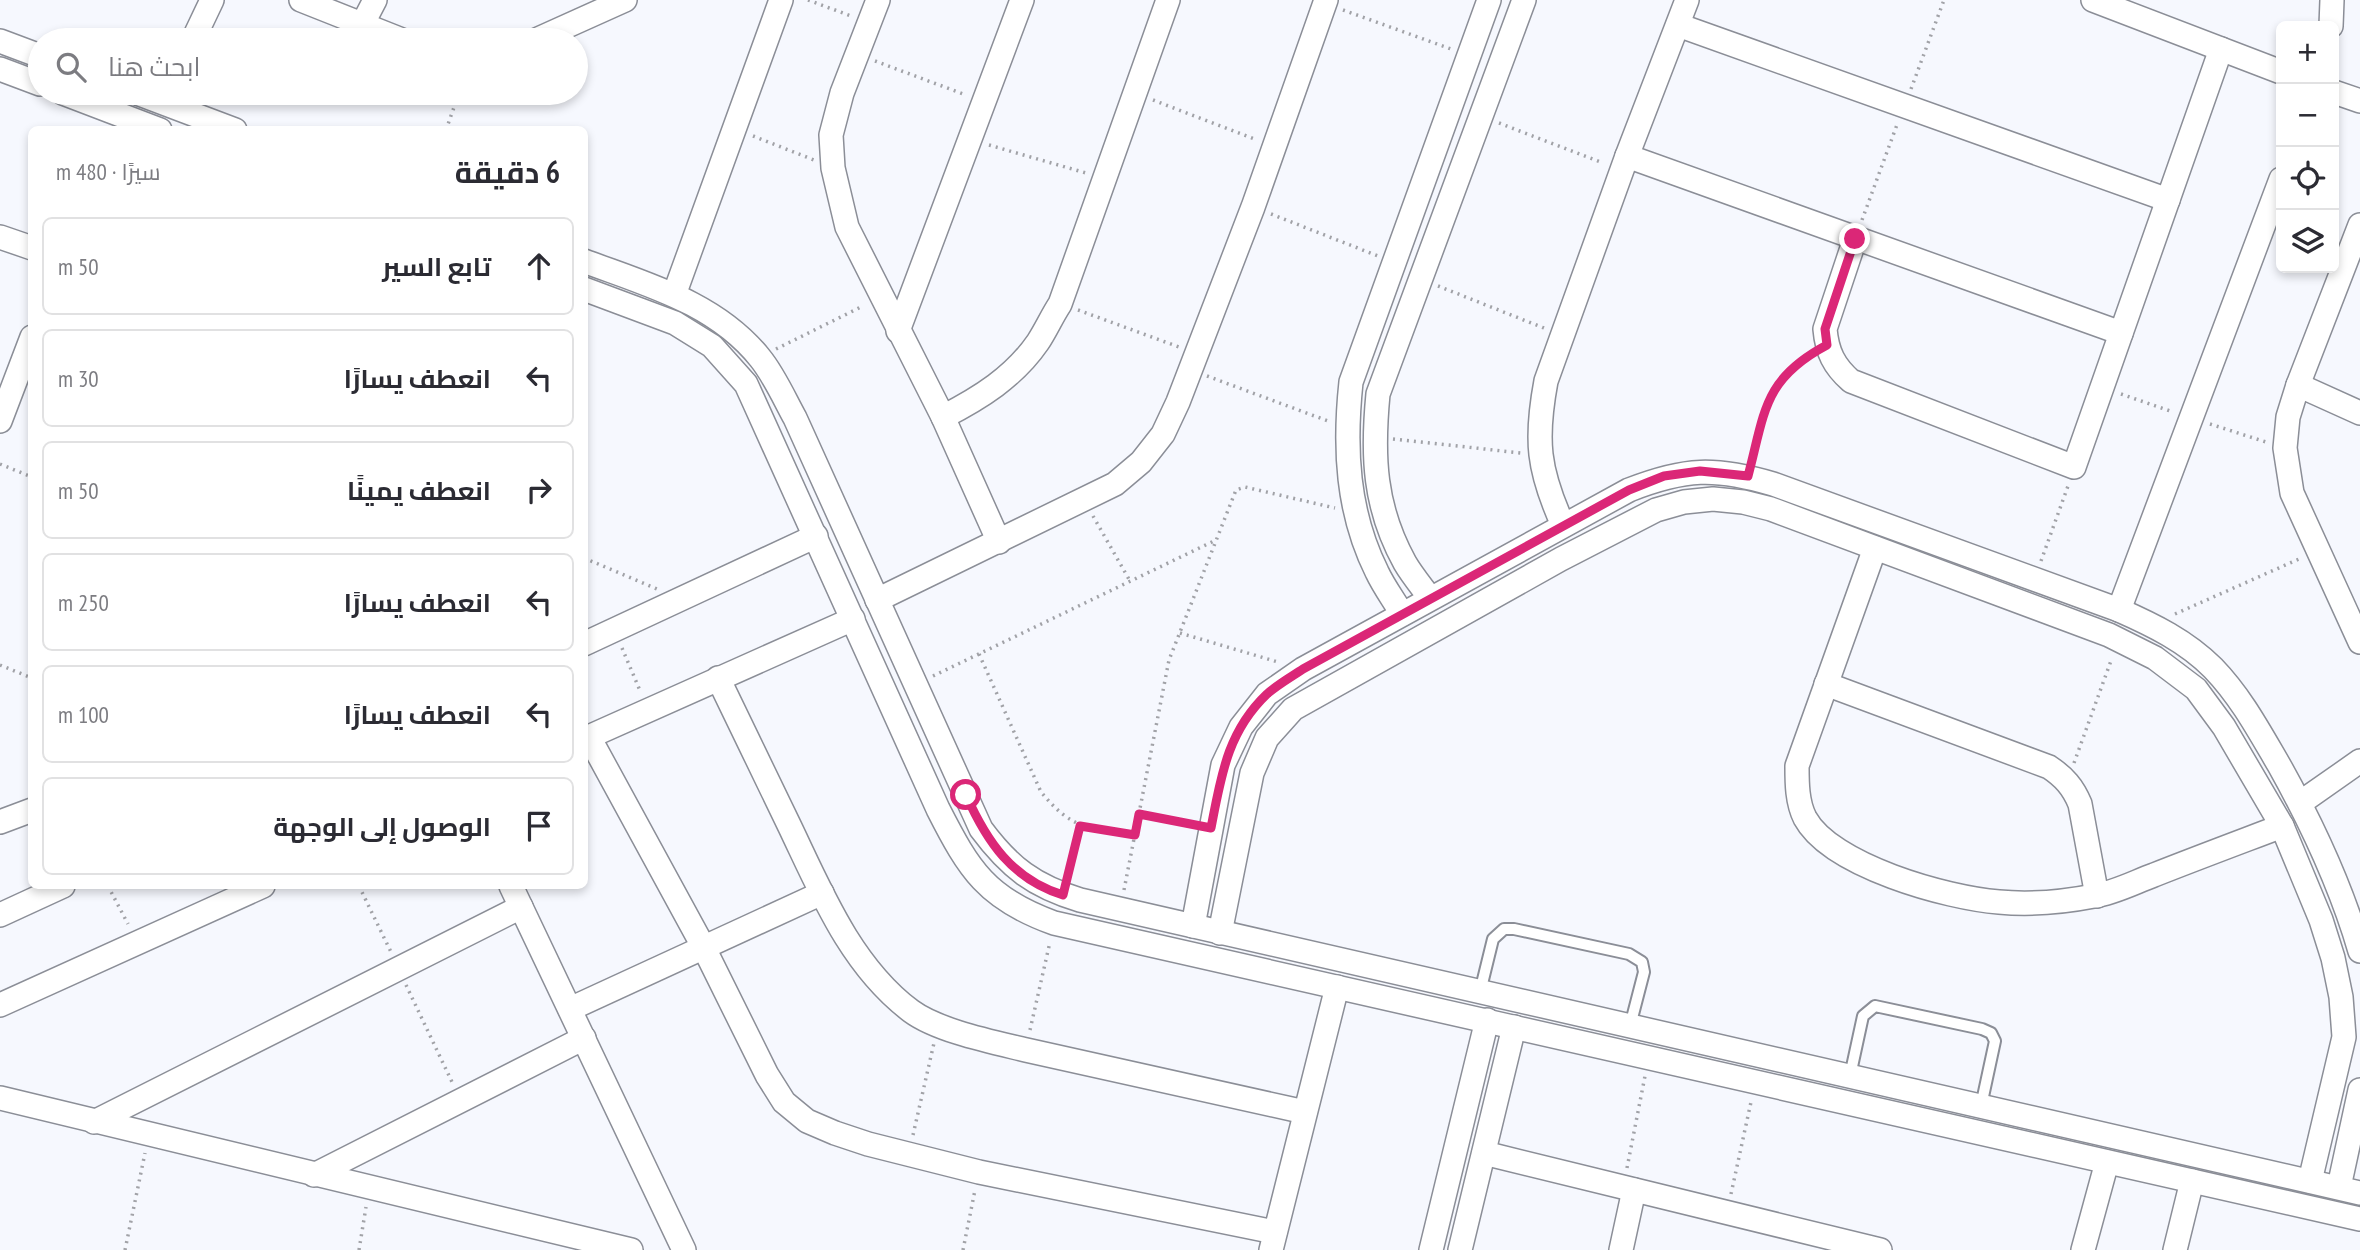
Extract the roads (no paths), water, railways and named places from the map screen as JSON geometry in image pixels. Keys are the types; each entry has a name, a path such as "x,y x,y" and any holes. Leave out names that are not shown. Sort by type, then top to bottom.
{"street":[{"path":"199,28 212,0"},
{"path":"301,0 370,28"},
{"path":"362,25 375,0"},
{"path":"563,28 625,0"},
{"path":"674,295 781,0"},
{"path":"878,0 842,93 831,135 833,168 846,227 943,417 999,542"},
{"path":"898,331 1022,0"},
{"path":"943,417 979,399 1011,373 1038,343 1060,303 1168,0"},
{"path":"1402,614 1377,572 1359,527 1348,480 1346,427 1351,382 1489,0"},
{"path":"1430,598 1405,563 1387,523 1377,481 1374,437 1378,394 1524,0"},
{"path":"1563,525 1548,491 1540,455 1539,418 1546,381 1624,163 1687,0"},
{"path":"2093,0 2276,70"},
{"path":"2331,21 2332,0"},
{"path":"877,600 1115,484 1141,462 1163,434 1194,362 1253,207 1325,1"},
{"path":"1678,25 2168,200"},
{"path":"0,41 28,52"},
{"path":"1855,239 1825,329 1831,359 1840,371 1851,381 2074,467 2221,49"},
{"path":"0,69 28,80"},
{"path":"2339,94 2360,101"},
{"path":"94,105 150,126"},
{"path":"182,105 226,126"},
{"path":"1624,163 1855,239 2121,333"},
{"path":"2119,610 2276,191"},
{"path":"2360,226 2353,264 2298,385 2286,433 2287,471 2292,493 2360,642"},
{"path":"0,237 28,247"},
{"path":"588,263 687,300 729,326 760,358 795,418 981,829 1000,854 1023,876 1050,891 1120,910 2350,1190 2360,1090"},
{"path":"588,290 675,323 712,346 746,384 938,809 957,846 980,878 1007,902 1054,923 2360,1219"},
{"path":"0,421 28,348"},
{"path":"2298,385 2360,413"},
{"path":"1193,926 1223,765 1241,727 1267,694 1303,669 1629,490 1664,476 1700,471 1748,476 2035,579 2152,624 2193,652 2212,667 2237,695 2257,726 2300,803 2350,915 2360,951"},
{"path":"1220,933 1252,774 1268,737 1293,709 1561,559 1656,510 1684,502 1713,499 1742,502 1771,509 2118,640 2155,658 2196,689 2224,727 2283,826 2322,920 2333,958 2341,997 2344,1037 2310,1181"},
{"path":"588,642 816,536"},
{"path":"1875,548 1797,766 1797,792 1805,817 1821,838 1842,854 1902,880 1950,894 2011,902 2048,902 2097,896 2283,826"},
{"path":"588,738 853,619"},
{"path":"718,678 822,893 859,958 884,987 913,1012 938,1024 1026,1051 1305,1112"},
{"path":"1826,684 2049,768 2068,782 2080,804 2097,896"},
{"path":"588,740 704,948 767,1075 784,1102 807,1121 835,1133 909,1155 1273,1241 1337,987"},
{"path":"2300,803 2360,761"},
{"path":"938,809 966,795"},
{"path":"0,822 28,812"},
{"path":"0,915 56,889"},
{"path":"0,1005 256,889"},
{"path":"512,889 684,1250"},
{"path":"570,1009 822,893"},
{"path":"94,1122 521,907"},
{"path":"1431,1250 1487,1020"},
{"path":"1460,1250 1514,1027"},
{"path":"314,1175 584,1038"},
{"path":"0,1098 631,1250"},
{"path":"1484,1153 1880,1250"},
{"path":"2083,1250 2107,1161"},
{"path":"2175,1250 2193,1181"},
{"path":"1621,1250 1629,1189"}],"lane":[{"path":"1480,992 1493,940 1504,929 1629,954 1642,962 1644,972 1630,1026"},
{"path":"1850,1076 1863,1016 1875,1006 1982,1029 1991,1032 1995,1041 1981,1106"}]}
